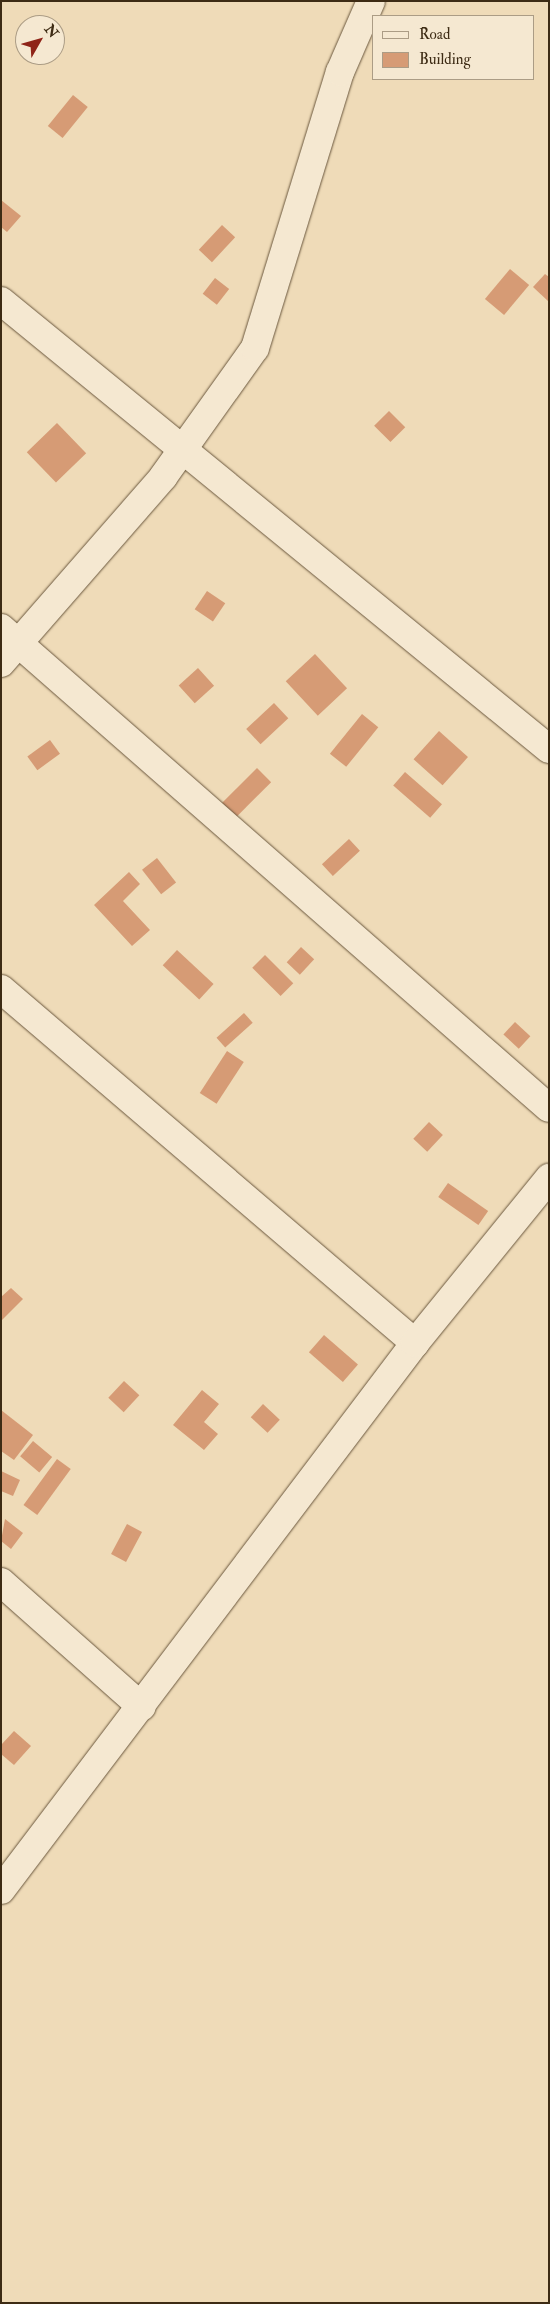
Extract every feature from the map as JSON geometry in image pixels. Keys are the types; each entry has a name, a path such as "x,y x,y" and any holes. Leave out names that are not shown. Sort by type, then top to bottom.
{"street":[{"path":"371,1 340,72 255,348 182,451 7,645 549,1108"},
{"path":"1,301 549,750"},
{"path":"1,989 415,1343"},
{"path":"1,1890 415,1343 549,1178"},
{"path":"1,1582 142,1706"}],"building":[{"path":"73,95 88,107 63,138 48,126"},
{"path":"1,200 21,216 7,232 1,227"},
{"path":"222,225 235,237 212,262 199,250"},
{"path":"510,269 529,285 504,315 485,299"},
{"path":"545,274 549,277 549,302 533,287"},
{"path":"215,278 229,289 217,305 203,294"},
{"path":"389,411 405,427 390,442 374,426"},
{"path":"57,423 86,453 56,482 27,452"},
{"path":"207,591 225,603 213,622 195,609"},
{"path":"315,654 347,688 318,716 286,681"},
{"path":"198,668 214,686 195,703 179,685"},
{"path":"274,703 288,718 261,744 246,729"},
{"path":"362,714 378,727 346,767 330,754"},
{"path":"439,731 468,757 443,785 414,759"},
{"path":"50,740 60,754 37,770 27,756"},
{"path":"257,768 271,782 231,822 217,808"},
{"path":"405,772 442,804 430,818 393,786"},
{"path":"349,839 360,851 333,876 322,864"},
{"path":"157,858 176,882 161,894 142,870"},
{"path":"129,872 140,884 123,901 150,930 132,946 94,905"},
{"path":"301,947 314,959 300,975 287,962"},
{"path":"177,950 214,984 199,999 163,965"},
{"path":"265,955 293,983 281,996 252,968"},
{"path":"244,1013 253,1023 225,1047 217,1038"},
{"path":"515,1022 530,1036 519,1049 503,1034"},
{"path":"227,1051 244,1062 217,1104 200,1093"},
{"path":"429,1122 443,1135 427,1152 413,1139"},
{"path":"448,1183 488,1211 478,1225 438,1197"},
{"path":"11,1288 23,1299 1,1321 1,1297"},
{"path":"324,1335 358,1365 343,1382 309,1352"},
{"path":"124,1381 139,1395 124,1412 108,1398"},
{"path":"202,1390 219,1404 204,1422 218,1434 204,1450 173,1425"},
{"path":"263,1404 280,1420 268,1433 251,1417"},
{"path":"1,1410 33,1435 14,1460 1,1451"},
{"path":"33,1441 52,1457 39,1472 20,1456"},
{"path":"57,1459 71,1469 37,1515 23,1505"},
{"path":"1,1471 20,1480 13,1496 1,1491"},
{"path":"5,1519 23,1533 11,1549 1,1541"},
{"path":"127,1524 142,1532 126,1562 111,1554"},
{"path":"14,1731 31,1746 14,1765 1,1754 1,1745"}]}
